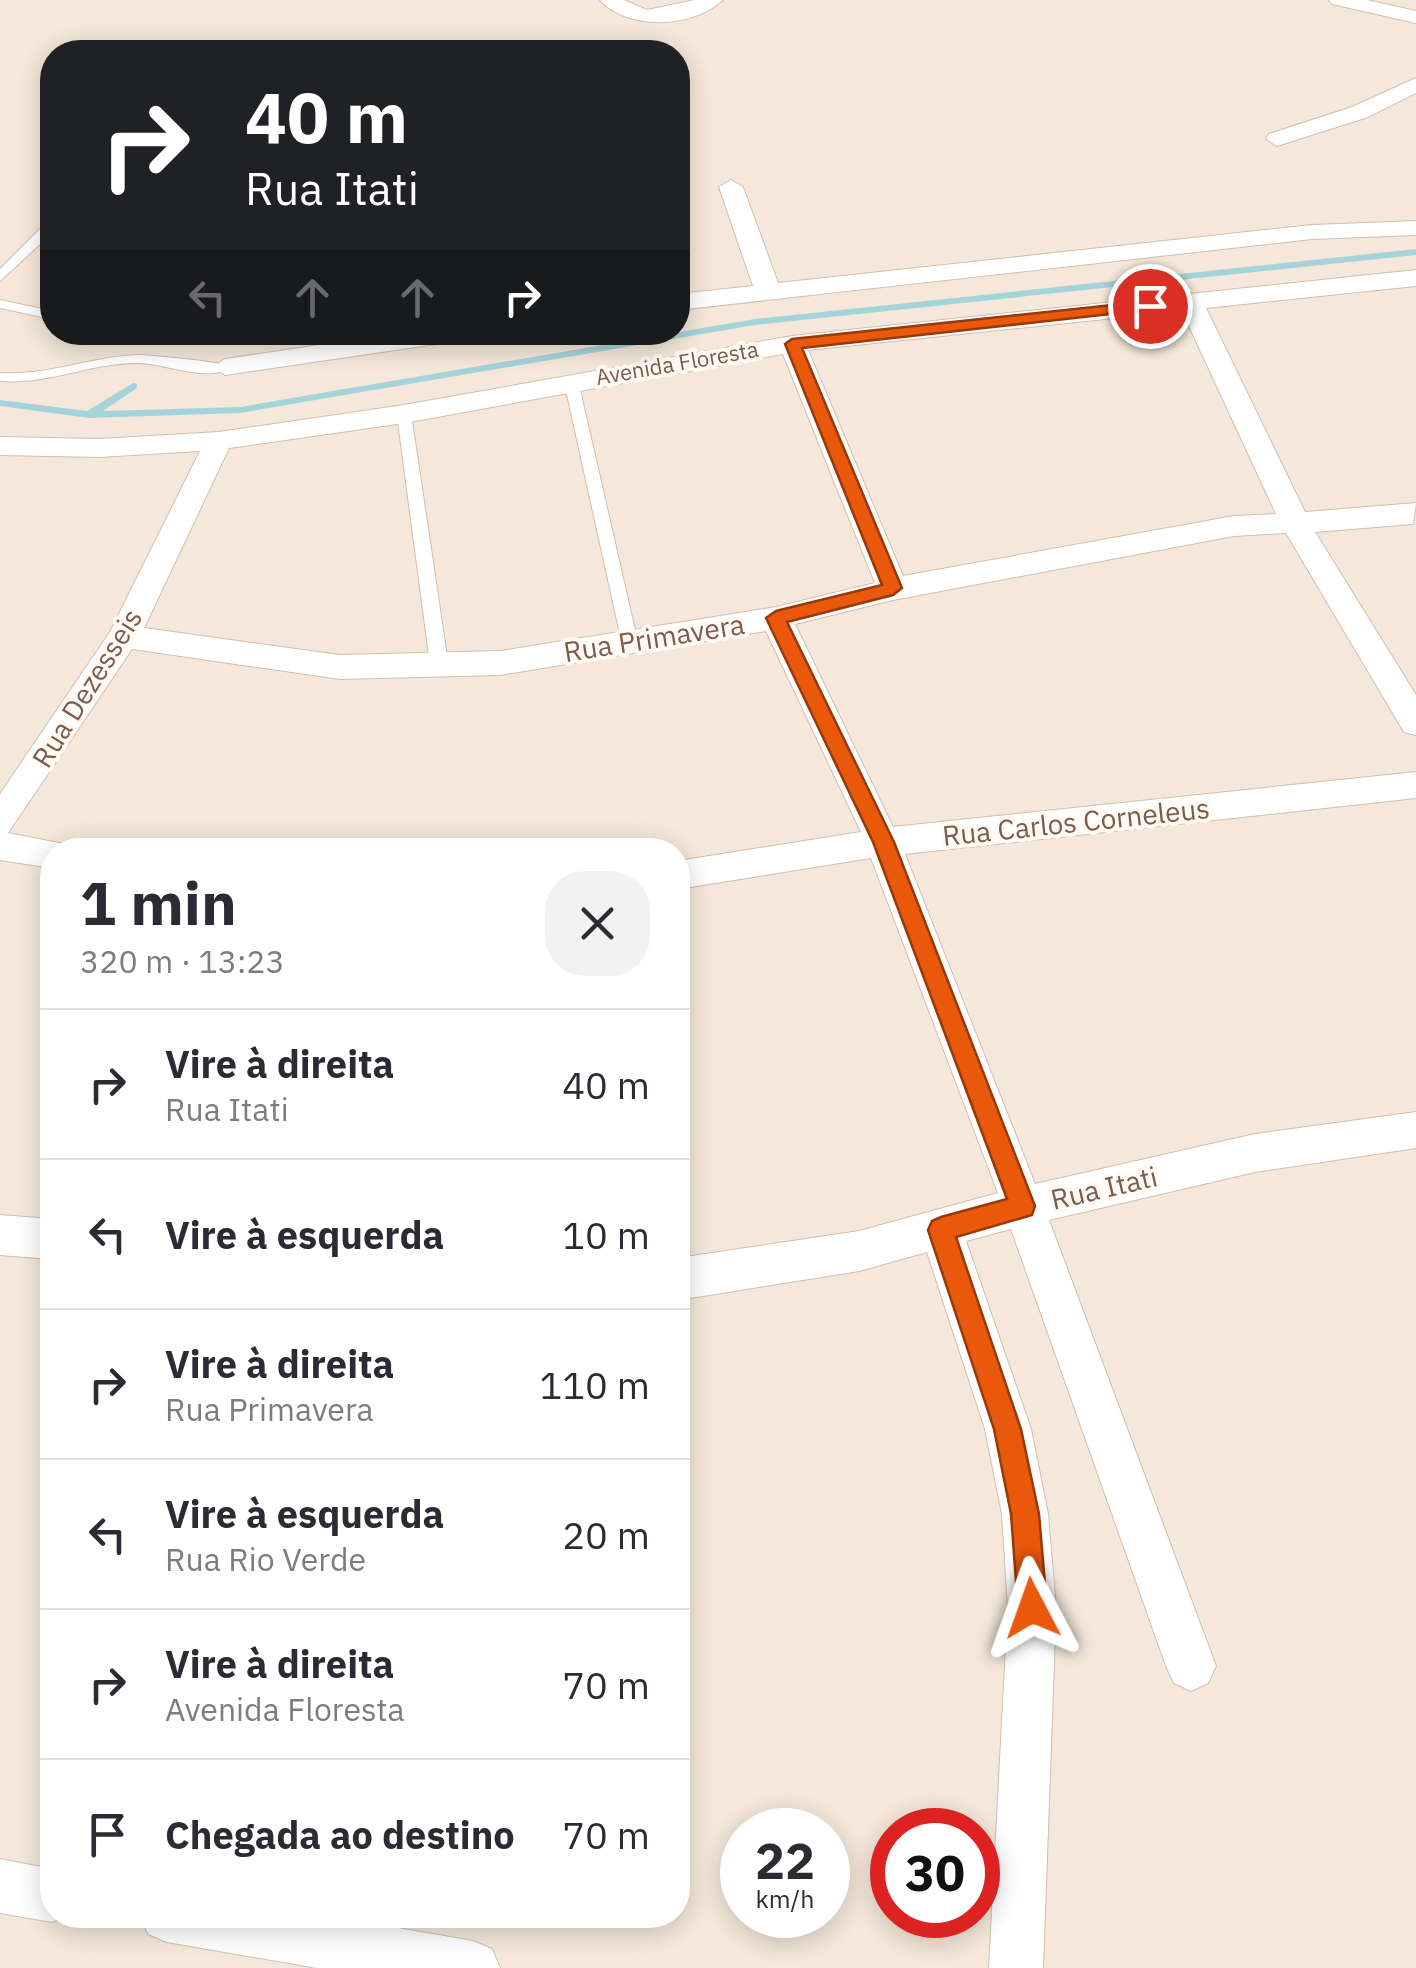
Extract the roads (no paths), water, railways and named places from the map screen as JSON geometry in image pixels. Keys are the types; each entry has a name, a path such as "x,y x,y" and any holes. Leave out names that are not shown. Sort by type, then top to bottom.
{"street":[{"path":"610,0 633,16 663,18 713,0"},
{"path":"1339,0 1416,17"},
{"path":"1277,138 1360,112 1416,85"},
{"path":"731,187 767,289"},
{"path":"690,300 1312,232 1416,228"},
{"name":"Avenida Floresta","path":"0,446 99,448 219,442 404,414 792,344 1416,278"},
{"path":"1190,301 1294,523 1416,723"},
{"path":"792,344 893,588"},
{"path":"225,367 375,345"},
{"name":"Rua Dezesseis","path":"0,822 124,637 219,442"},
{"name":"Rua Primavera","path":"124,637 340,667 500,663 776,618 893,588 1234,526 1403,517 1416,513"},
{"path":"776,618 883,842 1023,1206 1191,1666"},
{"name":"Rua Carlos Corneleus","path":"690,874 883,842 1416,785"},
{"path":"0,846 40,852"},
{"name":"Rua Itati","path":"690,1278 773,1268 1255,1153 1413,1136"},
{"path":"941,1230 1008,1429 1025,1514 1032,1608 1016,1968"},
{"path":"0,1234 40,1238"},
{"path":"0,1886 40,1893"},
{"path":"243,1928 473,1968"}],"lane":[{"path":"0,277 40,237"},
{"path":"3,309 40,314"},
{"path":"0,377 70,374 141,359 188,369 225,367"},
{"path":"571,382 630,642"},
{"path":"404,414 439,663"}],"waterway":[{"path":"690,333 755,322 1416,252"},
{"path":"0,403 89,415 240,410 620,345"},
{"path":"91,414 133,386"}]}
